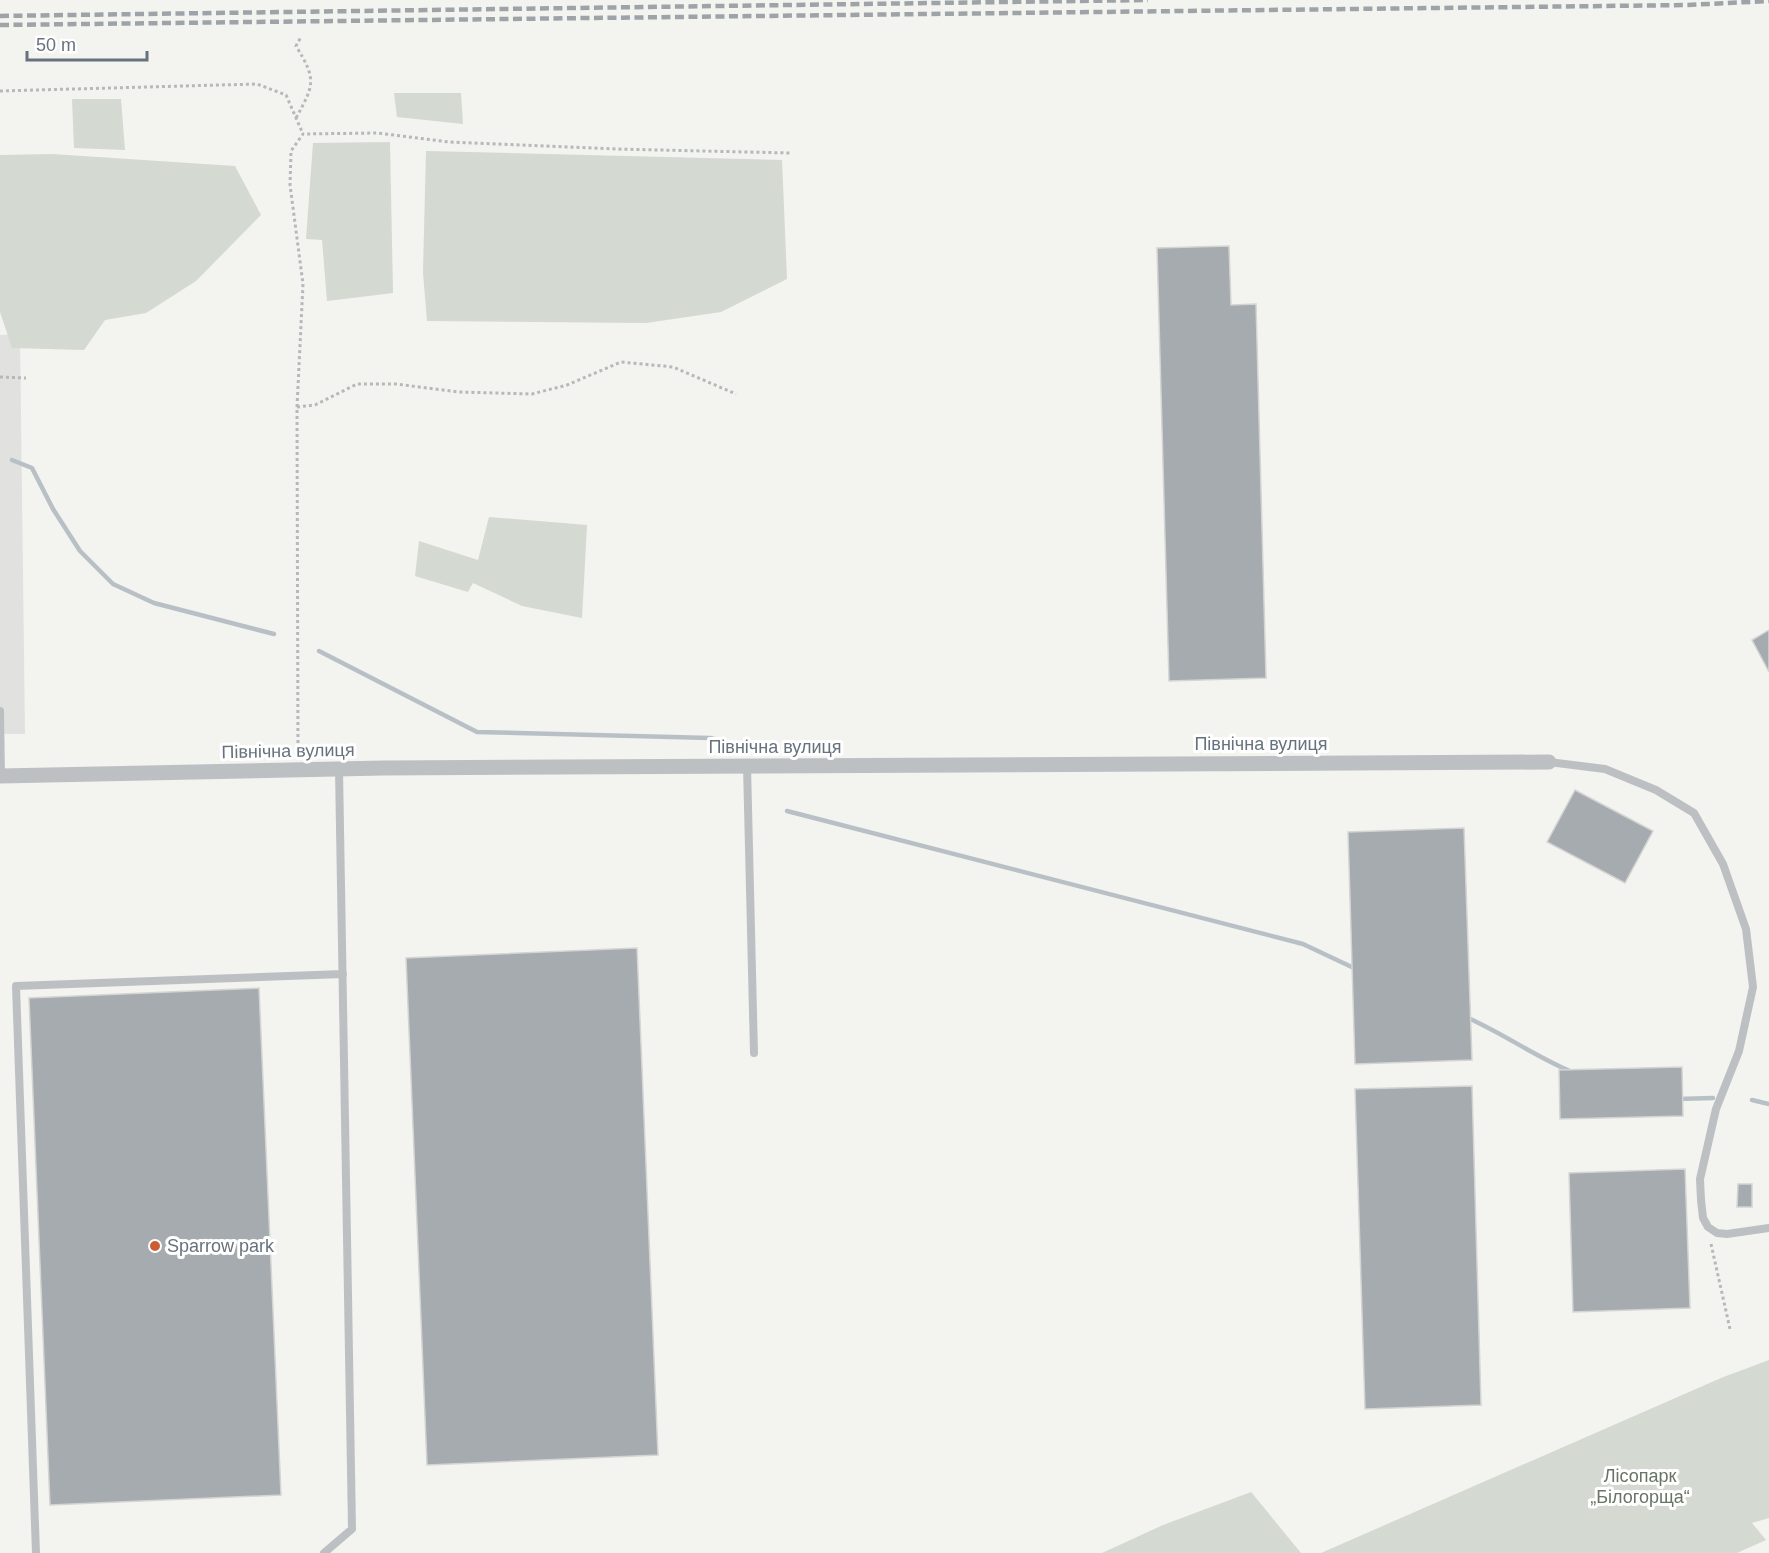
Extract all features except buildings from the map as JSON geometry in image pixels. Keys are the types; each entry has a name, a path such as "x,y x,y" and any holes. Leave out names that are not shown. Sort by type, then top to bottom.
{"street":[{"name":"Північна вулиця","path":"1,776 339,769 1549,762"}],"lane":[{"path":"0,711 1,776"},
{"path":"1549,762 1605,769 1656,790 1694,813 1723,864 1746,929 1753,987 1739,1051 1716,1108 1700,1179 1703,1218 1708,1227 1717,1233 1727,1234 1769,1228"},
{"path":"747,766 754,1053"},
{"path":"324,1553 352,1528 339,769"},
{"path":"36,1553 16,986 343,974"}],"path":[{"path":"296,118 312,89 308,65 296,46 301,37"},
{"path":"0,91 257,84 286,95 303,134"},
{"path":"303,134 378,133 448,142 790,153"},
{"path":"298,770 297,407 303,285 290,185 291,151 303,134"},
{"path":"297,407 315,405 357,384 396,384 459,392 532,394 567,385 621,362 673,367 736,394"},
{"path":"0,377 26,378"},
{"path":"1708,1227 1731,1329"}],"shaded area":[{"path":"20,334 25,734 0,734 0,335"}],"green space":[{"path":"394,93 461,93 463,124 397,117"},
{"path":"72,99 121,99 125,150 74,148"},
{"path":"390,142 393,293 327,301 322,240 306,239 313,143"},
{"path":"426,151 782,160 787,279 721,312 646,323 427,321 423,273"},
{"path":"52,154 235,166 261,215 196,281 146,313 105,320 84,350 12,348 0,312 0,155"},
{"path":"489,517 587,525 582,618 522,606 473,583 468,592 415,576 419,541 478,560"},
{"name":"Лісопарк „Білогорща“","path":"1769,1360 1769,1518 1752,1523 1766,1540 1737,1553 1321,1553 1721,1378"},
{"path":"1251,1492 1301,1553 1102,1553 1163,1525"}],"waterway":[{"path":"12,460 32,468 53,509 80,551 113,584 154,603 274,634"},
{"path":"319,651 477,732 710,738 741,746"},
{"path":"787,811 1303,944 1356,969"},
{"path":"1468,1018 1572,1072"},
{"path":"1677,1099 1713,1098"},
{"path":"1752,1100 1769,1104"}],"railway":[{"path":"0,16 1148,0"},
{"path":"0,25 1688,5 1769,1"}],"place":[{"name":"Sparrow park","path":"155,1246"}]}
